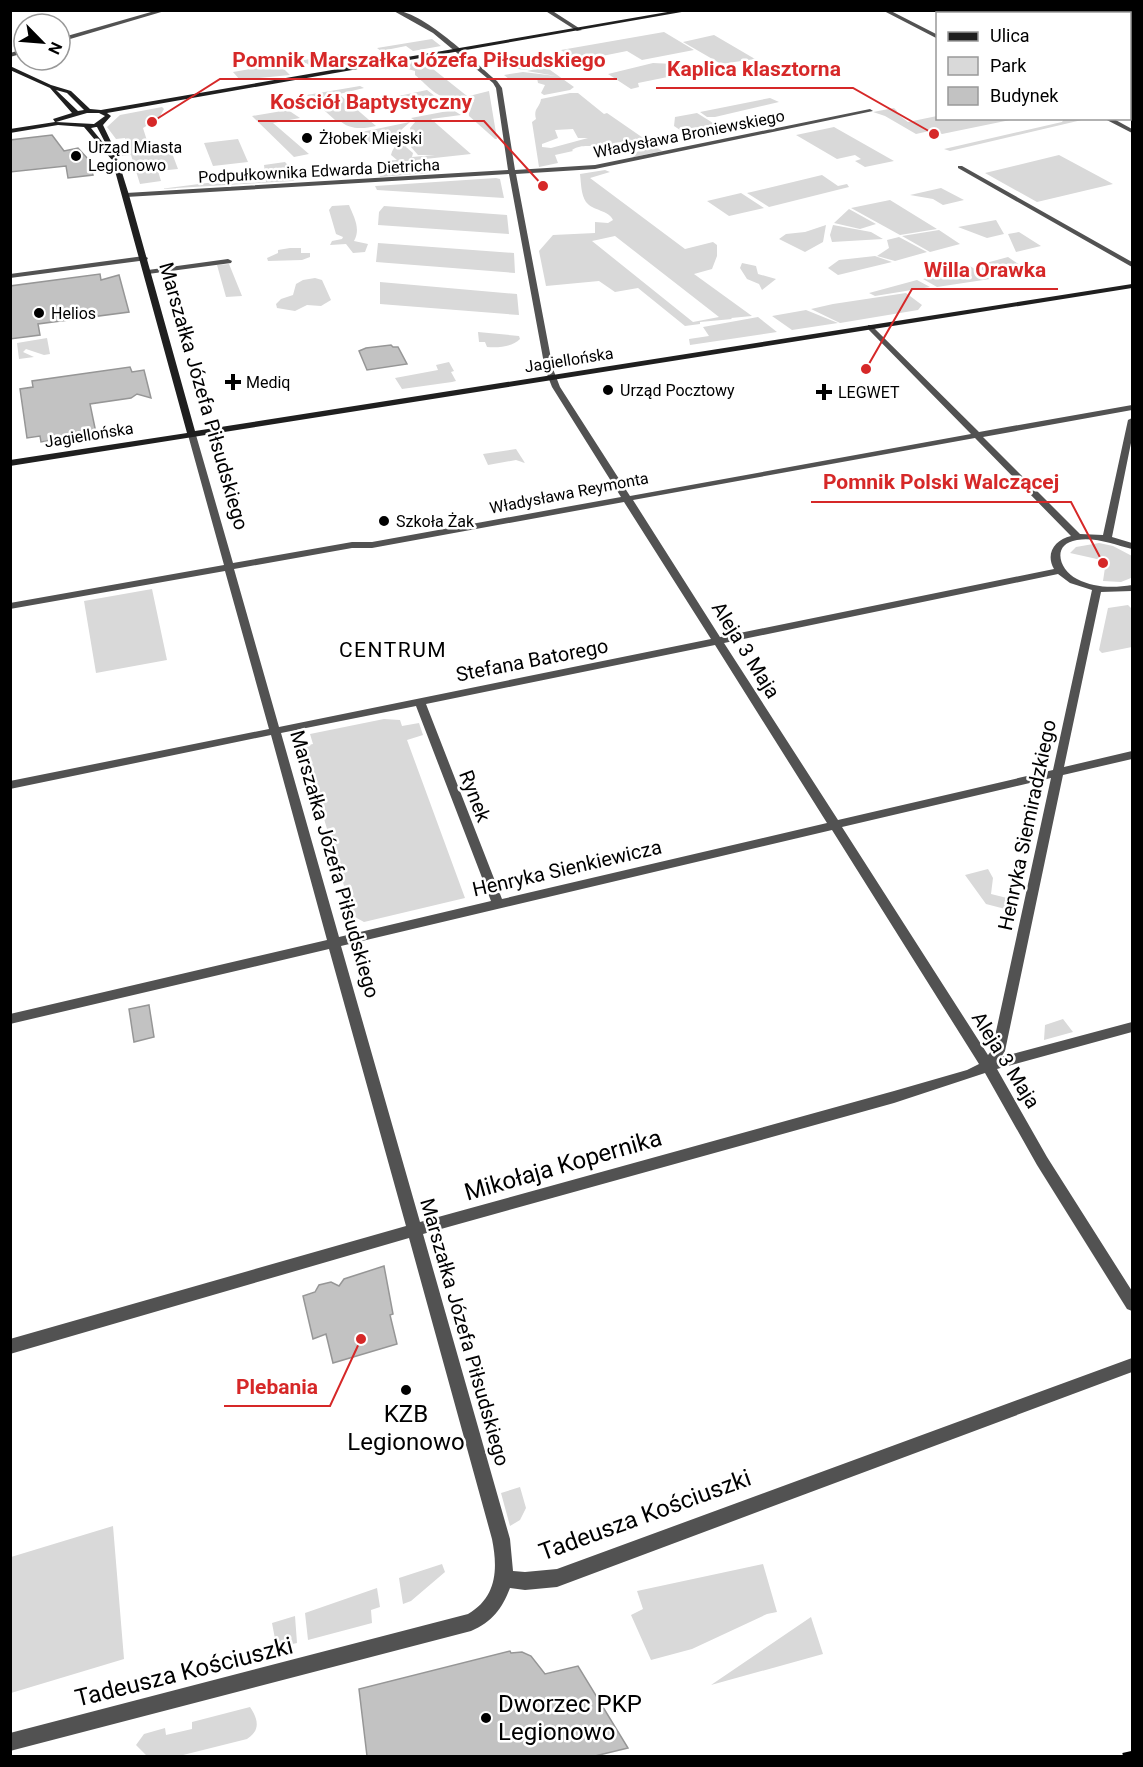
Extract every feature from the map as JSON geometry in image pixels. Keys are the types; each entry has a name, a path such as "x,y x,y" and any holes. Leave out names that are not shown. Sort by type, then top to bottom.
{"street":[{"path":"72,37 166,10"},
{"name":"Aleja 3 Maja","path":"394,10 409,16 457,51 495,82 499,88 512,172 552,378 716,642 988,1066 1042,1161 1132,1304"},
{"path":"546,10 579,30"},
{"path":"66,121 76,113 89,111 105,114 691,10"},
{"path":"884,10 936,36"},
{"path":"1029,11 1035,12"},
{"path":"10,68 76,96 89,111"},
{"path":"49,86 76,113"},
{"name":"Władysława Broniewskiego","path":"512,172 595,167 870,111"},
{"path":"10,129 66,121 86,126 99,124 107,119 105,114"},
{"path":"1110,120 1132,131"},
{"name":"Marszałka Józefa Piłsudskiego","path":"99,124 112,150 126,195 231,567 501,1539 506,1564 504,1579"},
{"name":"Marszałka Józefa Piłsudskiego","path":"86,126 115,161"},
{"path":"960,167 1132,265"},
{"name":"Podpułkownika Edwarda Dietricha","path":"126,195 512,172"},
{"path":"10,276 144,258"},
{"path":"148,272 228,261"},
{"name":"Jagiellońska","path":"10,463 1132,286"},
{"path":"872,327 1077,537"},
{"name":"Władysława Reymonta","path":"10,606 352,545 365,546 625,497 1132,407"},
{"path":"1107,537 1132,420"},
{"path":"1131,590 1097,589 1082,585 1060,571 1054,554 1058,547 1066,541 1077,537 1107,537 1132,546"},
{"name":"Stefana Batorego","path":"10,785 1060,571"},
{"name":"Henryka Siemiradzkiego","path":"988,1066 998,1051 1097,589"},
{"name":"Rynek","path":"420,701 498,904"},
{"name":"Henryka Sienkiewicza","path":"10,1019 1132,755"},
{"name":"Mikołaja Kopernika","path":"10,1347 415,1230 882,1100 971,1074 988,1066 1132,1026"},
{"name":"Tadeusza Kościuszki","path":"10,1742 471,1622 478,1619 493,1604 504,1579 525,1581 557,1578 1132,1365"}],"green space":[{"path":"664,32 694,50 642,60 627,51 577,61 561,50"},
{"path":"714,35 755,59 721,64 683,42"},
{"path":"432,39 441,46 413,51 406,46 381,51 377,48"},
{"path":"340,54 352,62 313,68 306,63 288,67 289,69 281,64"},
{"path":"530,56 546,66 524,70 498,65 506,64 503,61"},
{"path":"438,57 442,61 428,65 467,96 444,97 433,91 415,75 415,71 408,69 412,61"},
{"path":"653,63 717,67 638,83 639,87 631,89 608,74"},
{"path":"279,64 290,75 240,80 233,72"},
{"path":"546,67 574,87 570,90 544,95 541,93 545,85 538,83 537,78 509,79 504,75 523,72 556,76 527,71"},
{"path":"360,86 364,88 339,94 376,126 361,128 347,126 335,120 307,95"},
{"path":"427,90 440,100 401,107 389,98"},
{"path":"489,91 497,139 469,116 468,107 461,105 474,102 469,96"},
{"path":"578,93 604,114 607,113 662,151 634,157 629,154 648,149 644,144 633,141 582,146 573,151 555,155 558,163 539,167 532,122 536,119 535,112 541,99","holes":["573,129 578,138 588,138 551,148 542,147 542,144 558,138 555,130"]},
{"path":"770,98 779,102 715,117 707,117 700,112"},
{"path":"162,107 164,109 159,118 143,128 149,147 169,145 178,169 158,171 161,181 140,184 131,155 121,156 119,150 128,149 125,138 116,139 107,127 120,115"},
{"path":"894,108 896,113 908,122 936,116 936,120 1010,120 942,134 934,130 916,134 885,116 873,112"},
{"path":"288,110 300,118 273,123 309,154 294,157 252,116"},
{"path":"453,110 461,115 431,119 471,154 416,160 420,170 426,170 428,173 380,177 378,172 386,170 385,161 397,160 391,155 393,149 406,140 408,142 406,147 413,153 412,157 435,155 418,155 411,147 413,143 410,128 416,121 411,118"},
{"path":"697,113 729,133 722,135 680,130 674,126 675,117"},
{"path":"1063,120 1082,120 950,151 944,149"},
{"path":"410,122 391,139 383,133 378,134 382,138 359,146 347,135"},
{"path":"834,127 894,161 865,167 855,161 861,159 855,155 837,159 796,135"},
{"path":"238,139 248,162 213,166 204,143"},
{"path":"1059,155 1113,184 1037,202 985,173"},
{"path":"285,162 295,173 300,172 300,176 293,181 160,189 207,183 266,182 264,165"},
{"path":"605,170 610,172 590,178 685,249 713,242 717,245 717,256 712,269 694,274 752,316 685,326 638,288 615,292 599,281 546,286 539,251 553,235 595,233 595,222 608,223 613,220 608,214 586,202 582,192 580,174","holes":["615,236 719,317 693,322 592,241"]},
{"path":"822,175 838,186 847,184 849,187 769,207 747,193"},
{"path":"500,179 504,198 377,190 375,186"},
{"path":"941,188 964,200 943,205 933,199 910,195"},
{"path":"741,193 764,208 729,216 707,201"},
{"path":"890,200 937,229 900,235 851,208"},
{"path":"349,205 357,228 354,241 368,244 365,252 353,253 346,244 330,245 332,241 343,237 336,234 329,210 332,206"},
{"path":"384,206 507,215 509,234 378,225 379,212"},
{"path":"849,209 876,224 860,229 834,223"},
{"path":"996,220 1004,234 987,238 958,227"},
{"path":"826,225 823,242 805,252 779,239 786,234 805,232"},
{"path":"833,225 871,232 883,239 832,242 830,235"},
{"path":"939,230 960,244 930,252 902,236"},
{"path":"1019,232 1041,246 1016,252 1008,234"},
{"path":"899,237 927,252 895,261 877,256 889,248 887,240"},
{"path":"378,243 514,253 515,273 376,262"},
{"path":"301,248 301,253 310,253 310,257 302,260 268,261 267,258 278,253 278,250"},
{"path":"875,256 892,262 838,275 828,268 839,260"},
{"path":"1008,257 1032,273 997,278 975,266"},
{"path":"742,263 756,266 758,274 776,279 762,290 759,284 747,279 740,268"},
{"path":"229,264 242,296 226,297 217,265"},
{"path":"970,266 990,279 937,287 923,279"},
{"path":"315,278 322,280 331,300 321,306 307,305 295,311 277,308 276,304 281,299 293,295 296,284"},
{"path":"917,280 930,287 875,296 869,293"},
{"path":"380,282 517,294 519,315 380,304"},
{"path":"906,293 922,305 918,310 840,323 811,309 833,304"},
{"path":"806,310 838,323 792,330 772,316"},
{"path":"758,317 777,332 690,345 689,339 709,336 703,327"},
{"path":"478,332 519,336 520,339 505,346 487,347 485,342 479,342"},
{"path":"47,338 50,354 44,355 26,349 23,352 34,357 19,359 17,343"},
{"path":"449,362 456,381 402,389 395,378 438,370 436,365"},
{"path":"516,449 525,463 516,460 488,465 483,454"},
{"path":"1099,543 1113,546 1132,556 1131,578 1121,582 1103,581 1106,561 1070,553 1076,547"},
{"path":"152,589 167,660 96,673 84,601"},
{"path":"1128,605 1132,609 1132,647 1102,653 1099,650 1108,608"},
{"path":"384,719 400,720 402,726 419,723 423,735 407,740 465,898 364,922 353,916 319,802 315,800 299,747 313,744 310,734"},
{"path":"988,869 993,878 991,894 1011,899 1009,910 986,904 965,875"},
{"path":"1063,1019 1073,1032 1044,1040 1045,1025"},
{"path":"520,1487 526,1508 520,1520 510,1526 501,1493"},
{"path":"113,1526 124,1659 11,1693 11,1557"},
{"path":"442,1564 445,1572 411,1601 403,1604 399,1578"},
{"path":"763,1564 777,1612 767,1614 692,1649 651,1660 631,1615 643,1609 637,1591"},
{"path":"377,1588 380,1607 371,1610 372,1623 308,1640 305,1613"},
{"path":"295,1616 297,1643 279,1647 276,1644 272,1623"},
{"path":"811,1617 823,1654 711,1685"},
{"path":"250,1707 257,1724 255,1732 247,1739 179,1756 147,1756 136,1745 144,1734 165,1728 166,1735 192,1729 192,1722"}],"building":[{"name":"Urząd Miasta Legionowo","path":"52,135 64,151 78,148 89,160 93,175 68,178 66,166 10,172 10,140"},
{"path":"100,274 101,280 119,275 129,312 38,324 40,335 10,339 10,286"},
{"path":"391,345 398,347 407,364 367,370 359,351"},
{"path":"130,367 132,372 144,370 151,398 137,394 131,398 90,404 96,433 41,442 40,436 27,438 20,389 33,387 32,381"},
{"path":"149,1005 154,1037 134,1042 129,1009"},
{"path":"384,1266 393,1314 390,1315 397,1344 333,1363 326,1334 313,1339 303,1296 315,1292 319,1285 331,1282 339,1286 344,1279"},
{"name":"Dworzec PKP Legionowo","path":"510,1651 511,1653 522,1652 531,1656 545,1674 578,1666 628,1748 595,1756 367,1756 359,1689"}],"railway":[{"path":"1123,1756 1132,1754"}],"place":[{"name":"Pomnik Marszałka Józefa Piłsudskiego","path":"152,122"},
{"name":"Kaplica klasztorna","path":"934,134"},
{"name":"Żłobek Miejski","path":"307,138"},
{"name":"Urząd Miasta Legionowo","path":"76,156"},
{"name":"Kościół Baptystyczny","path":"543,186"},
{"name":"Helios","path":"39,313"},
{"name":"Willa Orawka","path":"866,369"},
{"name":"Mediq","path":"233,382"},
{"name":"Urząd Pocztowy","path":"608,390"},
{"name":"LEGWET","path":"824,392"},
{"name":"Szkoła Żak","path":"384,521"},
{"name":"Pomnik Polski Walczącej","path":"1103,563"},
{"name":"Plebania","path":"361,1339"},
{"name":"KZB Legionowo","path":"406,1390"},
{"name":"Dworzec PKP Legionowo","path":"486,1718"}],"district":[{"name":"CENTRUM","path":"393,650"}]}
